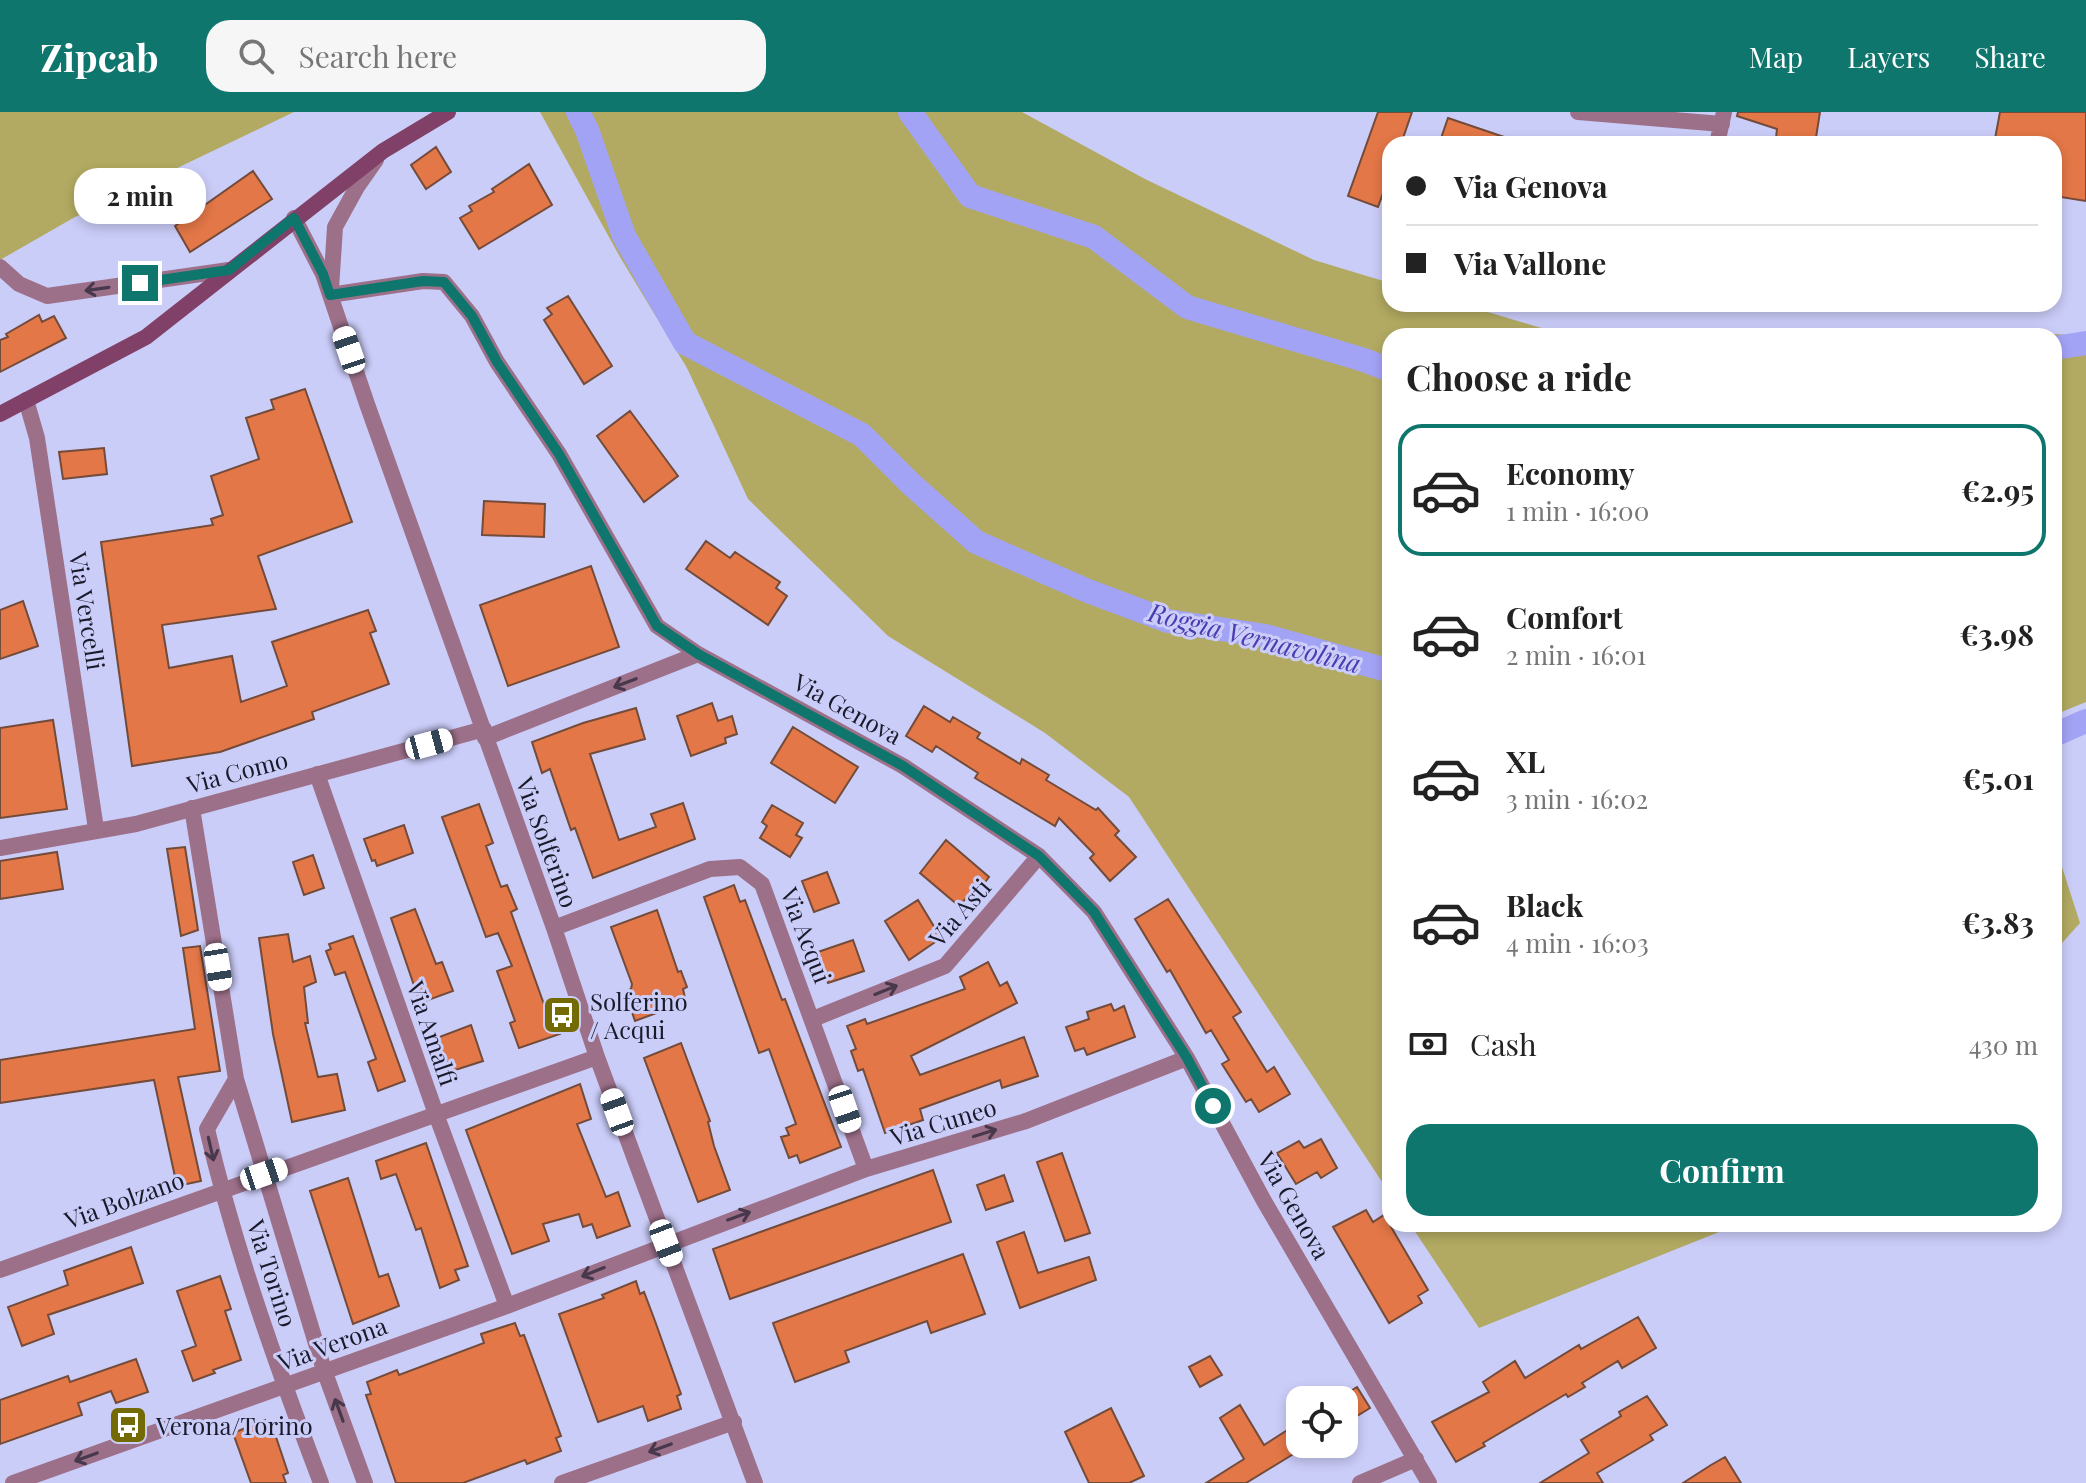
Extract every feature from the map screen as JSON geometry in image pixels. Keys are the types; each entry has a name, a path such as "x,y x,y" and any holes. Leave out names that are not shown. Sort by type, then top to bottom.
{"street":[{"path":"0,414 146,337 383,151 448,112"},
{"path":"1578,112 1723,118"},
{"path":"330,295 335,227 357,187 383,151"},
{"name":"Via Solferino","path":"294,218 323,274 597,1057 755,1483"},
{"path":"0,267 19,284 47,296 229,270"},
{"name":"Via Genova","path":"330,295 423,281 444,282 472,316 497,362 559,454 657,626 698,654 903,766 1039,856 1094,912 1187,1058 1264,1201 1429,1483"},
{"name":"Via Vercelli","path":"26,400 37,438 96,829"},
{"name":"Via Como","path":"0,848 136,824 317,774 484,734 698,654"},
{"name":"Via Amalfi","path":"317,774 507,1306"},
{"name":"Via Torino","path":"192,808 236,1079 324,1370 365,1483"},
{"name":"Via Asti","path":"813,1019 945,966 1039,856"},
{"name":"Via Acqui","path":"554,928 710,869 740,867 762,884 866,1169"},
{"name":"Via Bolzano","path":"0,1270 597,1057"},
{"name":"Via Cuneo","path":"666,1243 866,1169 1026,1121 1187,1058"},
{"name":"Via Torino","path":"236,1079 207,1129 221,1190 284,1387 321,1483"},
{"name":"Via Verona","path":"13,1483 507,1306 666,1243"},
{"path":"562,1483 734,1422"},
{"path":"1360,1483 1416,1459"}],"shaded area":[{"path":"0,112 294,112 75,217 0,260"},
{"path":"540,112 1022,112 1145,179 1314,260 1382,281 1382,312 1488,312 1541,328 1382,328 1382,1182 1129,797 1045,733 888,636 748,499 687,368 620,257"},
{"path":"2062,334 2086,336 2086,702 2062,712"},
{"path":"2062,867 2080,923 2062,943"},
{"path":"1415,1232 1719,1232 1479,1328"}],"building":[{"path":"1378,112 1412,112 1404,136 1382,136 1382,196 1378,207 1348,196"},
{"path":"1738,112 1820,112 1816,136 1776,136 1777,129 1737,116"},
{"path":"2000,112 2086,112 2086,201 2062,197 2062,136 1996,136"},
{"path":"1448,118 1501,136 1442,136"},
{"path":"436,147 451,172 426,189 411,165"},
{"path":"529,164 552,205 479,249 460,218 472,211 469,206 494,192 492,189"},
{"path":"253,171 272,199 190,252 175,226"},
{"path":"568,296 612,366 584,384 544,320 552,314 547,308"},
{"path":"39,315 42,322 54,316 66,338 0,372 0,340"},
{"path":"305,389 352,522 258,556 276,609 162,625 169,668 232,656 241,702 287,686 272,642 368,610 376,631 370,633 389,684 312,712 314,719 220,752 132,766 101,542 213,525 211,519 223,515 211,476 259,459 246,418 274,409 271,400"},
{"path":"630,411 678,476 644,502 597,436"},
{"path":"104,448 107,474 63,479 59,452"},
{"path":"484,501 545,504 544,537 482,535"},
{"path":"706,541 730,558 735,552 780,582 776,588 787,596 768,625 686,569"},
{"path":"591,566 619,647 508,686 480,605"},
{"path":"23,601 38,646 0,659 0,610"},
{"path":"712,703 718,721 732,716 737,734 725,738 726,743 691,756 677,716"},
{"path":"924,706 950,722 953,717 980,733 977,738 1020,764 1022,759 1049,775 1046,780 1096,810 1098,808 1119,831 1115,835 1136,857 1110,881 1090,858 1094,854 1059,818 1055,826 975,778 978,773 936,746 932,752 906,736"},
{"path":"636,708 645,739 590,754 619,840 656,827 651,814 683,803 695,839 593,878 575,828 571,830 550,769 542,773 532,742"},
{"path":"53,720 67,809 0,818 0,728"},
{"path":"793,727 858,767 835,803 771,763"},
{"path":"479,804 493,843 486,846 501,887 507,885 517,909 511,912 546,1010 551,1008 560,1034 519,1048 510,1023 515,1021 497,971 512,966 498,933 486,937 442,817"},
{"path":"772,805 803,823 796,835 802,838 790,857 760,838 767,826 762,822"},
{"path":"404,825 413,853 377,866 364,839"},
{"path":"946,840 989,877 973,898 969,895 959,906 920,873"},
{"path":"185,847 198,930 181,936 167,849"},
{"path":"57,852 63,889 0,899 0,861"},
{"path":"313,855 324,888 304,895 293,862"},
{"path":"827,872 839,903 814,912 802,881"},
{"path":"734,885 740,902 745,900 841,1147 800,1163 797,1155 789,1158 781,1137 789,1135 786,1128 796,1124 769,1049 759,1053 704,897"},
{"path":"1168,899 1241,1012 1233,1017 1267,1072 1274,1067 1290,1094 1259,1112 1251,1099 1246,1102 1222,1064 1229,1060 1211,1030 1206,1033 1170,970 1167,972 1135,919"},
{"path":"918,900 941,938 909,960 885,921"},
{"path":"415,909 436,964 442,962 453,991 420,1003 391,918"},
{"path":"657,910 678,972 681,971 687,987 683,989 686,1002 635,1021 625,992 631,989 632,984 611,927"},
{"path":"288,934 293,962 310,956 316,982 304,987 308,1023 305,1023 318,1077 337,1074 345,1110 292,1122 273,1034 259,938"},
{"path":"353,936 405,1081 378,1091 368,1062 376,1059 345,972 335,975 326,951 331,949 329,944"},
{"path":"853,940 864,971 828,983 818,952"},
{"path":"200,946 220,1071 178,1077 201,1181 177,1186 154,1080 0,1103 0,1060 195,1029 183,948"},
{"path":"988,962 1000,986 1007,982 1017,1003 911,1056 920,1075 1024,1037 1038,1076 1002,1088 1000,1080 920,1109 923,1120 885,1133 863,1069 858,1071 851,1051 856,1049 847,1026 865,1019 867,1024 965,989 960,977"},
{"path":"1111,1004 1114,1011 1124,1006 1135,1037 1087,1055 1084,1048 1075,1051 1066,1027 1089,1019 1087,1012"},
{"path":"471,1025 483,1061 446,1073 434,1039"},
{"path":"681,1043 710,1121 714,1146 730,1190 698,1202 644,1058"},
{"path":"580,1084 591,1119 577,1124 606,1197 618,1192 630,1226 597,1238 592,1224 583,1227 579,1214 543,1224 549,1241 512,1254 466,1130"},
{"path":"1321,1139 1337,1168 1321,1178 1317,1172 1296,1184 1277,1153 1299,1141 1304,1148"},
{"path":"426,1143 468,1266 455,1270 459,1280 440,1288 421,1228 416,1230 396,1174 381,1179 376,1161"},
{"path":"1062,1153 1090,1233 1065,1241 1037,1162"},
{"path":"933,1170 951,1222 730,1299 713,1249"},
{"path":"1004,1175 1013,1201 986,1210 977,1185"},
{"path":"348,1178 379,1277 388,1274 399,1306 353,1324 310,1191"},
{"path":"1366,1210 1373,1222 1382,1216 1382,1232 1394,1232 1428,1290 1418,1296 1422,1303 1389,1323 1333,1227"},
{"path":"1024,1232 1038,1273 1089,1257 1096,1280 1020,1308 997,1242"},
{"path":"131,1247 143,1283 48,1315 54,1334 22,1346 8,1307 68,1285 64,1271"},
{"path":"963,1254 985,1314 931,1333 927,1321 845,1351 849,1362 795,1382 773,1323"},
{"path":"220,1276 231,1309 225,1311 241,1360 193,1381 182,1351 196,1346 177,1291"},
{"path":"636,1281 640,1294 644,1292 681,1394 677,1396 681,1409 648,1421 643,1406 598,1422 559,1314 604,1298 602,1295"},
{"path":"1638,1317 1656,1348 1622,1368 1618,1361 1582,1383 1585,1387 1568,1397 1566,1394 1456,1462 1432,1422 1489,1392 1483,1382 1515,1361 1525,1378 1579,1345 1581,1349"},
{"path":"515,1323 520,1336 524,1335 561,1436 556,1438 561,1451 527,1464 525,1460 463,1483 396,1483 366,1395 371,1394 367,1382 397,1370 399,1375 484,1343 481,1334"},
{"path":"1210,1356 1222,1375 1200,1387 1189,1367"},
{"path":"136,1359 148,1392 116,1403 111,1391 78,1403 82,1415 0,1444 0,1400 68,1376 70,1382"},
{"path":"1358,1389 1370,1408 1358,1415"},
{"path":"1647,1396 1667,1425 1650,1435 1653,1440 1597,1473 1603,1483 1540,1483 1589,1453 1581,1440"},
{"path":"1240,1405 1264,1445 1286,1431 1287,1458 1246,1483 1206,1483 1244,1459 1220,1418"},
{"path":"1111,1408 1144,1476 1129,1483 1089,1483 1065,1432"},
{"path":"265,1420 269,1433 274,1431 288,1473 283,1475 286,1483 251,1483 233,1433"},
{"path":"1725,1457 1741,1483 1683,1483 1711,1465"}],"waterway":[{"name":"Roggia Vernavolina","path":"578,112 624,236 685,343 862,435 976,542 1088,591 1168,621 1266,636 1382,669"},
{"path":"910,112 970,196 1094,237 1187,307 1382,367"},
{"path":"2062,347 2086,343"},
{"name":"Roggia Vernavolina","path":"2062,732 2086,721"}],"place":[{"name":"Solferino / Acqui","path":"562,1015"},
{"name":"Verona/Torino","path":"128,1425"}],"route":[{"path":"140,283 229,270 294,218 323,274 330,295 423,281 444,282 472,316 497,362 559,454 657,626 698,654 903,766 1039,856 1094,912 1187,1058 1213,1106"}]}
